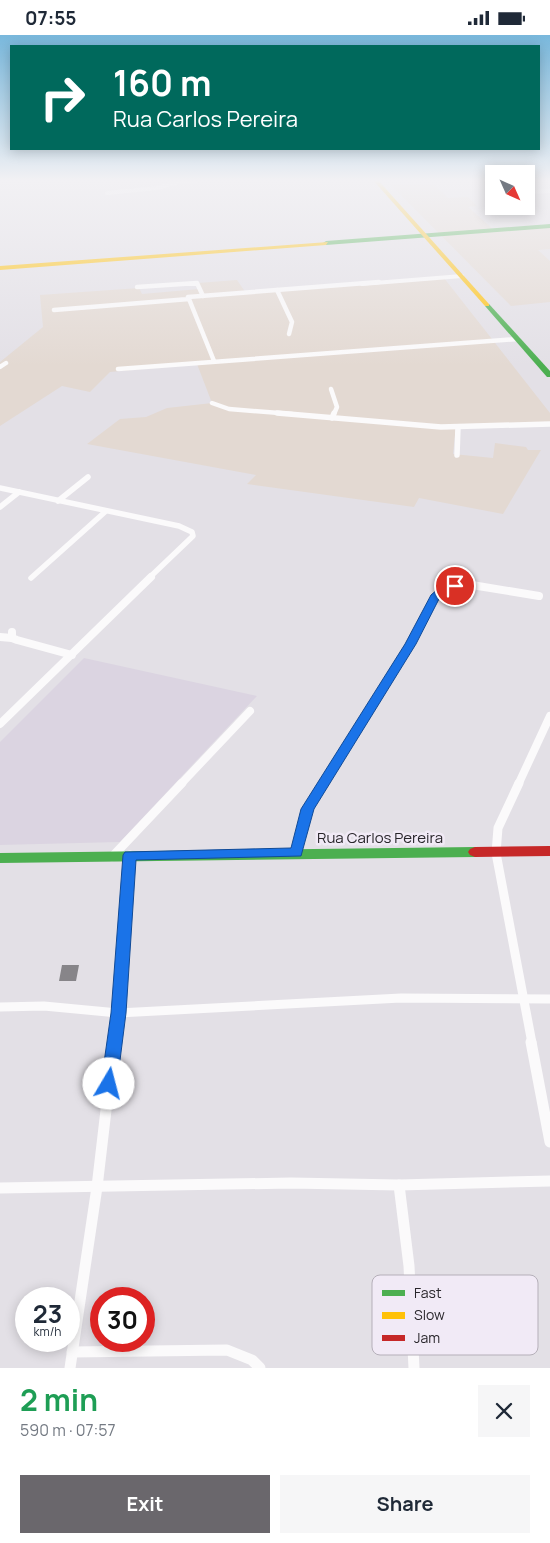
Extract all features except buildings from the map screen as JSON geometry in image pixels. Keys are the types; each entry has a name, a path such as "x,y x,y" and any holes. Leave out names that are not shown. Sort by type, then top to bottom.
{"main road":[{"path":"0,267 346,241"},
{"path":"434,241 489,308 550,375"},
{"path":"435,241 550,362"},
{"name":"Rua Carlos Pereira","path":"0,858 550,851"}],"street":[{"path":"54,309 189,299 188,297 203,295 462,276"},
{"path":"137,287 197,283 203,295"},
{"path":"277,290 292,322 289,334"},
{"path":"189,299 214,361"},
{"path":"118,369 518,339"},
{"path":"0,367 6,363"},
{"path":"331,389 337,407 332,418"},
{"path":"212,403 229,409 458,427 550,424"},
{"path":"457,455 458,427"},
{"path":"58,501 88,477"},
{"path":"0,488 179,526 192,532 193,536 0,724"},
{"path":"0,507 19,492"},
{"path":"31,577 106,511"},
{"path":"297,853 308,809 411,644 436,595 443,589 472,585 540,596"},
{"path":"0,637 12,635 72,655"},
{"path":"112,857 250,711"},
{"path":"550,716 498,828 496,853 550,1142"},
{"path":"80,1299 97,1187 118,1013 130,855"},
{"path":"0,1007 44,1006 118,1013 401,998 550,999"},
{"path":"0,1188 291,1183 399,1185 550,1181"},
{"path":"399,1185 409,1275"},
{"path":"80,1352 227,1350 252,1359 260,1368"},
{"path":"70,1368 72,1352"},
{"path":"413,1355 414,1368"}],"shaded area":[{"path":"447,241 550,241 550,249 538,250 550,261 550,302 511,306"},
{"path":"444,278 550,413 550,422 456,426 453,454 493,458 495,443 526,447 528,450 541,450 503,514 419,498 414,507 247,484 256,475 87,444 120,419 146,417 167,408 212,403 197,364 110,372 90,392 62,386 0,426 0,362 43,327 40,295 139,288 142,294 199,289 198,283 237,280 246,293"},
{"path":"84,658 257,696 120,842 0,845 0,742"}],"traffic: fast":[{"path":"326,243 350,241"},
{"path":"487,305 550,375"},
{"path":"0,858 475,852"}],"traffic: slow":[{"path":"430,241 487,305"},
{"path":"0,268 326,243"}],"traffic: jam":[{"path":"475,852 550,851"}],"route":[{"path":"109,1084 118,1013 130,855 297,853 308,809 411,644 436,595 443,589 455,586"}]}
